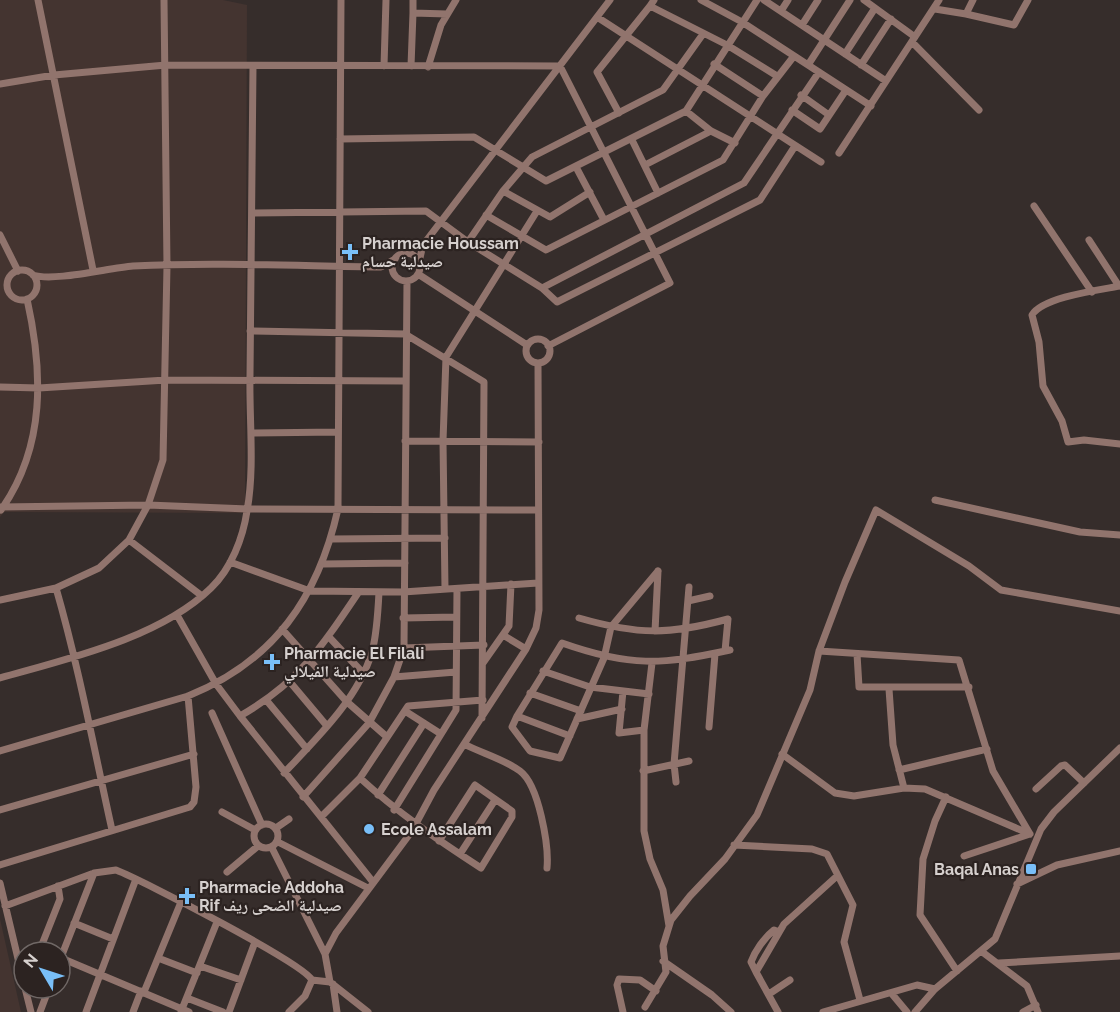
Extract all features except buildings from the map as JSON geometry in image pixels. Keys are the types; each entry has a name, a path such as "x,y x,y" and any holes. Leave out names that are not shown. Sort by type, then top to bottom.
{"street":[{"path":"38,0 93,270"},
{"path":"0,600 56,588 99,568 129,540 148,506 163,460 167,266 164,0"},
{"path":"0,751 188,696 216,684 266,647 310,591 331,539 338,509 341,0"},
{"path":"384,66 386,0"},
{"path":"411,66 413,0"},
{"path":"428,66 447,14 456,0"},
{"path":"418,274 423,245 610,0"},
{"path":"701,0 742,22 871,106"},
{"path":"340,139 474,137 546,181 686,111 701,84 757,0"},
{"path":"764,0 886,81"},
{"path":"781,11 788,0"},
{"path":"802,25 818,0"},
{"path":"808,65 850,0"},
{"path":"864,0 914,39 979,110"},
{"path":"839,153 939,0"},
{"path":"966,14 973,0"},
{"path":"935,9 1014,25 1028,0"},
{"path":"619,113 597,72 652,3 777,76"},
{"path":"845,54 875,8"},
{"path":"413,13 447,14"},
{"path":"597,17 751,119 821,162"},
{"path":"861,65 891,19"},
{"path":"468,242 503,191 532,157 663,90 703,34"},
{"path":"486,215 520,237 546,250 723,160 751,119 763,96 794,56"},
{"path":"714,64 763,96"},
{"path":"0,84 54,75 166,66 560,66"},
{"path":"0,678 76,656 157,626 177,615 202,596 221,576 238,544 248,509 251,433 253,66"},
{"path":"549,346 669,283 560,66"},
{"path":"542,288 744,183 801,95 819,72"},
{"path":"792,110 819,129 846,90"},
{"path":"801,95 829,115"},
{"path":"686,111 711,131 735,143"},
{"path":"645,165 711,131"},
{"path":"632,140 658,193"},
{"path":"252,213 426,211 468,242 542,288 556,302 760,200 795,146"},
{"path":"576,167 604,220"},
{"path":"503,191 537,212 550,217 590,192"},
{"path":"1034,206 1092,292"},
{"path":"445,589 443,441 446,357 537,212"},
{"path":"0,235 18,271"},
{"path":"1089,240 1120,286 1058,300 1033,312 1039,342 1042,386 1062,422 1068,442 1083,440 1120,444"},
{"path":"27,299 18,299 0,291 11,275 18,271 51,277 93,270 167,266 381,267 423,245"},
{"path":"407,253 415,256 419,262"},
{"path":"395,259 393,267 395,275"},
{"path":"381,267 407,281"},
{"path":"407,281 418,274"},
{"path":"418,274 527,345"},
{"path":"33,275 36,288"},
{"path":"27,299 36,288 51,277"},
{"path":"303,797 369,723 394,677 404,648 404,381 407,281"},
{"path":"7,282 10,294"},
{"path":"27,299 36,339 39,388 36,420 30,447 1,509 148,506 248,509 538,510"},
{"path":"250,331 405,334 484,382 482,718"},
{"path":"527,345 533,340 540,339 549,346"},
{"path":"527,345 527,357 538,363"},
{"path":"538,363 548,357 549,346"},
{"path":"325,954 336,933 415,825 425,803 526,650 536,628 539,610 538,363"},
{"path":"0,387 39,388 166,380 404,381"},
{"path":"251,433 338,432"},
{"path":"405,441 538,442"},
{"path":"935,500 1080,532 1120,535"},
{"path":"645,1007 666,972 663,961 664,940 669,926 683,904 725,859 757,815 810,690 819,651 876,510 969,566 1001,590 1120,611"},
{"path":"331,539 445,538"},
{"path":"129,540 202,596"},
{"path":"230,562 310,591 404,592 538,583"},
{"path":"322,564 405,563"},
{"path":"579,618 611,627 655,631 686,630 728,619 727,651 683,661 652,663 604,658 562,643 543,670 512,727 530,751 560,758 604,658 611,627 658,571 655,631"},
{"path":"483,663 509,626 511,584"},
{"path":"676,782 674,764 689,587"},
{"path":"56,588 76,656 88,726 112,830"},
{"path":"394,810 456,710 457,589"},
{"path":"284,772 327,726 346,702 363,673 375,635 379,592"},
{"path":"240,716 267,701 311,662 358,593"},
{"path":"688,601 710,596"},
{"path":"177,615 216,684 321,817 371,885"},
{"path":"403,618 456,617"},
{"path":"282,629 346,702 387,737"},
{"path":"503,635 526,650"},
{"path":"329,637 363,673"},
{"path":"404,648 484,645"},
{"path":"819,651 959,660 998,780 1033,836"},
{"path":"709,727 715,654"},
{"path":"857,654 859,687 969,687"},
{"path":"652,663 644,730 645,840 663,890 669,926"},
{"path":"543,670 591,687 650,694"},
{"path":"394,677 456,672"},
{"path":"290,682 327,726"},
{"path":"889,688 893,745 904,788"},
{"path":"623,691 619,732 644,730"},
{"path":"530,693 581,711"},
{"path":"0,864 190,807 196,795 188,696"},
{"path":"321,817 360,778 408,706 483,700"},
{"path":"267,701 307,749"},
{"path":"577,719 622,709"},
{"path":"405,711 441,734"},
{"path":"212,713 259,827 254,839 258,846"},
{"path":"517,716 570,736"},
{"path":"378,795 424,723"},
{"path":"464,744 520,771 532,783 549,851 547,868"},
{"path":"915,1012 935,989 981,951 1001,931 1033,836 1053,812 1120,748"},
{"path":"900,771 987,750"},
{"path":"0,810 194,754"},
{"path":"782,754 835,794 854,796 904,788 925,789 1033,836"},
{"path":"643,771 689,761"},
{"path":"1036,789 1065,765 1084,783"},
{"path":"360,778 394,810 415,825 439,841 481,868 512,818 512,812 475,786 439,841"},
{"path":"946,797 922,859 920,915 957,970"},
{"path":"460,854 495,800"},
{"path":"222,812 259,827 269,824 276,828"},
{"path":"276,828 289,819"},
{"path":"276,828 278,842"},
{"path":"964,856 1033,836"},
{"path":"278,842 371,885"},
{"path":"272,848 278,842"},
{"path":"734,845 823,851 853,905 854,912 844,942 860,1000"},
{"path":"227,872 258,846 272,848"},
{"path":"272,848 325,954 337,1012"},
{"path":"1017,884 1057,865 1120,851"},
{"path":"5,906 94,873 116,870 255,942 304,970 312,980 331,983 368,1012"},
{"path":"68,940 94,873"},
{"path":"756,972 779,932 792,915 837,876"},
{"path":"86,1012 136,879"},
{"path":"0,883 13,940"},
{"path":"43,940 60,899 58,886"},
{"path":"133,1012 181,902"},
{"path":"72,962 184,1011 217,922"},
{"path":"74,923 113,939"},
{"path":"778,1012 756,972 752,959 770,933 774,930 779,932"},
{"path":"229,1012 255,942"},
{"path":"981,951 1027,986 1037,1009 1023,1012"},
{"path":"999,963 1120,956"},
{"path":"158,958 197,973"},
{"path":"663,961 712,995 731,1012"},
{"path":"200,966 241,980"},
{"path":"623,1012 616,985 619,979 640,980 656,991"},
{"path":"289,1012 305,996 312,980"},
{"path":"769,994 790,980"},
{"path":"823,1012 917,985 935,989"},
{"path":"892,994 907,1012"},
{"path":"187,998 210,1010 223,1012"}],"shaded area":[{"path":"0,0 223,0 247,5 245,513 4,512 0,517"},
{"path":"0,919 12,972 12,1000 18,1000 21,1012 0,1012"}],"place":[{"name":"Pharmacie Houssam صيدلية حسام","path":"350,252"},
{"name":"Pharmacie El Filali صيدلية الفيلالي","path":"272,662"},
{"name":"Ecole Assalam","path":"369,829"},
{"name":"Baqal Anas","path":"1031,869"},
{"name":"Pharmacie Addoha Rif صيدلية الضحى ريف","path":"187,896"}]}
